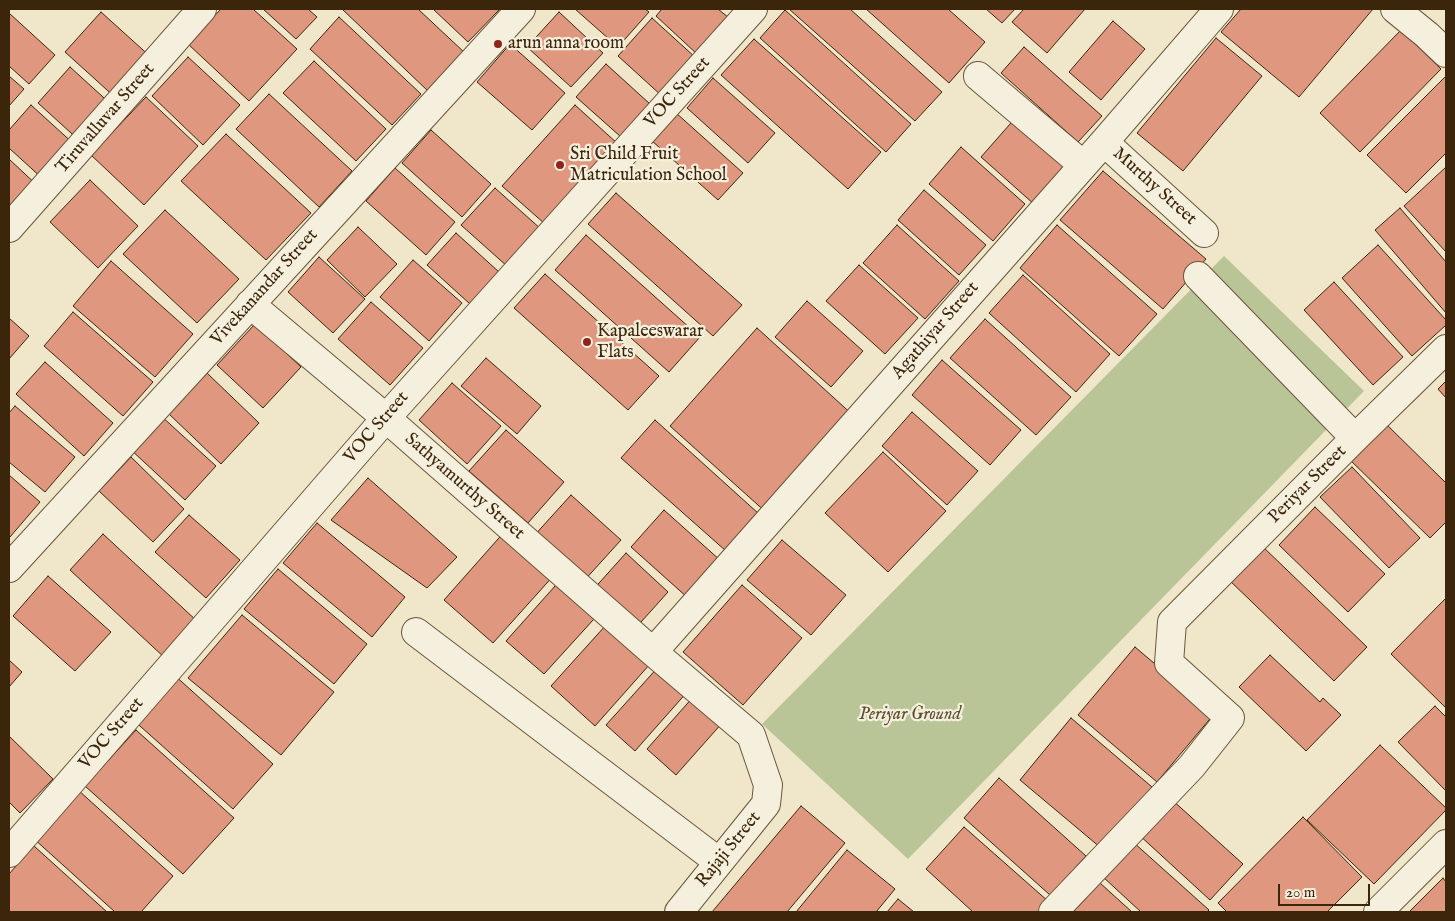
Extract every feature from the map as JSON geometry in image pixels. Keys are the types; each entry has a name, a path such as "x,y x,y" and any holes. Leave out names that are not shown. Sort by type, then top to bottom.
{"street":[{"name":"Tiruvalluvar Street","path":"9,228 202,9"},
{"name":"Vivekanandar Street","path":"9,568 521,9"},
{"name":"VOC Street","path":"9,853 386,418 753,9"},
{"name":"Agathiyar Street","path":"653,652 1104,142 1219,9"},
{"path":"1395,9 1446,53"},
{"path":"978,76 1083,165"},
{"name":"Murthy Street","path":"1104,142 1204,233"},
{"path":"1198,276 1355,438"},
{"name":"Sathyamurthy Street","path":"250,304 386,418 653,652"},
{"name":"Periyar Street","path":"1053,912 1192,766 1230,718 1169,663 1172,622 1446,349"},
{"path":"416,632 719,862"},
{"name":"Rajaji Street","path":"653,652 751,735 768,785 766,804 679,912"},
{"path":"1378,912 1446,844"}],"green space":[{"name":"Periyar Ground","path":"1224,256 1364,391 908,859 762,724"}],"building":[{"path":"221,9 253,9 297,49 249,101 188,44"},
{"path":"263,9 308,9 317,17 296,39"},
{"path":"342,9 418,9 465,53 429,92"},
{"path":"433,9 500,9 468,42"},
{"path":"575,9 645,9 649,12 618,47"},
{"path":"662,9 718,9 729,18 697,54 656,16"},
{"path":"789,9 850,9 942,92 915,121"},
{"path":"866,9 948,9 985,42 949,83"},
{"path":"986,9 1015,9 1002,23"},
{"path":"1024,9 1085,9 1047,53 1012,22"},
{"path":"1241,9 1373,9 1299,97 1221,32"},
{"path":"785,10 911,124 886,152 760,38"},
{"path":"101,12 153,59 117,99 65,52"},
{"path":"559,12 603,53 571,87 527,47"},
{"path":"9,13 55,55 29,84 9,66"},
{"path":"339,17 421,94 392,125 310,49"},
{"path":"652,18 696,58 662,96 618,56"},
{"path":"1113,21 1145,49 1101,100 1069,72"},
{"path":"1401,30 1441,69 1360,152 1320,113"},
{"path":"1216,38 1262,76 1183,171 1137,133"},
{"path":"754,39 881,152 848,189 721,75"},
{"path":"510,44 565,93 532,130 477,82"},
{"path":"1024,47 1102,116 1078,142 1001,73"},
{"path":"188,57 240,105 203,145 152,96"},
{"path":"314,61 386,129 356,161 283,93"},
{"path":"606,64 650,104 621,137 576,97"},
{"path":"70,67 114,107 82,143 38,103"},
{"path":"9,76 24,89 9,106"},
{"path":"1446,76 1446,153 1406,193 1367,155"},
{"path":"713,78 775,133 748,163 687,108"},
{"path":"269,94 352,171 319,207 236,129"},
{"path":"146,97 198,146 144,205 91,155"},
{"path":"31,105 75,145 44,180 9,148 9,130"},
{"name":"Sri Child Fruit Matriculation School","path":"575,105 618,144 545,224 502,186"},
{"path":"675,112 743,173 718,200 651,140"},
{"path":"1018,115 1072,163 1035,205 981,157"},
{"path":"431,130 491,184 462,217 402,163"},
{"path":"226,134 311,213 266,260 181,181"},
{"path":"961,147 1025,204 993,241 929,184"},
{"path":"9,159 40,188 9,222"},
{"path":"1446,167 1446,252 1404,206"},
{"path":"395,168 455,222 426,255 366,201"},
{"path":"1103,171 1206,259 1163,309 1060,220"},
{"path":"90,180 138,226 98,268 50,222"},
{"path":"495,188 542,230 508,267 461,225"},
{"path":"924,190 986,245 959,275 898,220"},
{"path":"616,193 742,305 713,336 588,224"},
{"path":"1400,208 1446,262 1446,313 1375,230"},
{"path":"165,210 239,279 197,323 123,254"},
{"path":"897,225 959,281 925,319 863,263"},
{"path":"1057,225 1157,314 1119,356 1020,268"},
{"path":"358,227 397,264 365,297 327,260"},
{"path":"456,233 499,272 470,304 427,265"},
{"path":"586,235 700,337 669,372 555,270"},
{"path":"1378,245 1446,320 1446,325 1412,356 1342,278"},
{"path":"319,257 365,299 333,333 288,292"},
{"path":"413,260 462,303 429,341 380,297"},
{"path":"111,261 193,334 155,377 73,306"},
{"path":"859,265 918,318 885,354 826,301"},
{"name":"Kapaleeswarar Flats","path":"545,274 659,376 628,410 514,308"},
{"path":"1023,275 1110,354 1076,392 989,313"},
{"path":"1334,282 1403,357 1373,385 1304,310"},
{"path":"807,301 863,351 831,387 775,337"},
{"path":"371,302 423,348 390,385 338,339"},
{"path":"73,312 153,382 123,416 44,346"},
{"path":"9,318 29,336 9,359"},
{"path":"985,319 1071,397 1036,435 950,358"},
{"path":"255,324 301,367 263,408 217,365"},
{"path":"757,328 855,417 768,514 670,426"},
{"path":"486,358 541,406 517,434 461,386"},
{"path":"942,360 1021,430 990,465 912,395"},
{"path":"45,362 113,423 84,456 16,394"},
{"path":"207,373 259,423 221,464 168,413"},
{"path":"1446,381 1446,398 1438,389"},
{"path":"452,383 501,426 467,464 419,420"},
{"path":"15,406 75,457 45,492 9,462 9,413"},
{"path":"912,412 978,471 947,505 882,446"},
{"path":"160,415 216,466 185,500 129,448"},
{"path":"1381,419 1446,483 1446,522 1430,538 1345,455"},
{"path":"655,420 759,514 726,551 621,458"},
{"path":"506,430 564,482 528,523 469,471"},
{"path":"883,452 946,511 888,572 825,513"},
{"path":"131,457 184,509 153,542 99,491"},
{"path":"1352,467 1420,538 1389,568 1320,497"},
{"path":"9,475 40,502 10,537 9,536"},
{"path":"368,478 457,557 427,588 331,520"},
{"path":"571,495 621,540 582,583 532,538"},
{"path":"1315,507 1385,574 1348,612 1279,545"},
{"path":"664,510 721,561 688,598 631,547"},
{"path":"189,515 240,560 206,598 155,552"},
{"path":"317,523 405,597 372,637 283,563"},
{"path":"506,530 555,574 493,643 444,600"},
{"path":"103,534 198,622 165,658 70,570"},
{"path":"782,540 846,595 811,635 747,580"},
{"path":"1260,544 1367,647 1334,681 1227,578"},
{"path":"626,553 668,592 633,631 591,592"},
{"path":"278,569 367,644 334,684 244,609"},
{"path":"48,576 111,632 75,671 13,616"},
{"path":"556,585 594,619 544,674 506,641"},
{"path":"742,585 802,638 743,705 683,652"},
{"path":"1446,598 1446,708 1391,654"},
{"path":"242,615 334,692 281,755 188,678"},
{"path":"606,625 650,664 595,726 551,686"},
{"path":"1135,647 1214,714 1157,782 1078,715"},
{"path":"1270,655 1320,702 1323,698 1341,715 1306,751 1239,687"},
{"path":"9,660 22,672 9,687"},
{"path":"660,665 688,691 635,751 606,725"},
{"path":"172,673 273,764 233,809 131,718"},
{"path":"694,696 723,722 676,775 647,749"},
{"path":"1435,706 1446,717 1446,791 1398,742"},
{"path":"1071,718 1152,787 1101,848 1020,780"},
{"path":"136,730 234,818 183,874 85,786"},
{"path":"9,736 53,779 20,813 9,802"},
{"path":"1380,745 1446,810 1374,884 1307,820"},
{"path":"999,778 1086,856 1050,895 964,818"},
{"path":"77,789 173,876 141,912 115,912 33,838"},
{"path":"1170,798 1243,864 1210,900 1138,834"},
{"path":"801,806 845,843 787,912 712,912"},
{"path":"1303,817 1362,877 1327,912 1227,912 1218,903"},
{"path":"964,827 1049,902 1040,912 973,912 926,869"},
{"path":"1133,842 1209,910 1207,912 1141,912 1102,876"},
{"path":"34,846 107,912 9,912 9,874"},
{"path":"847,850 895,889 876,912 796,912"},
{"path":"1443,878 1446,882 1446,912 1409,912"},
{"path":"1100,883 1132,912 1074,911"},
{"path":"898,899 914,912 887,912"}],"place":[{"name":"arun anna room","path":"498,44"},
{"name":"Sri Child Fruit Matriculation School","path":"560,165"},
{"name":"Kapaleeswarar Flats","path":"587,342"}]}
